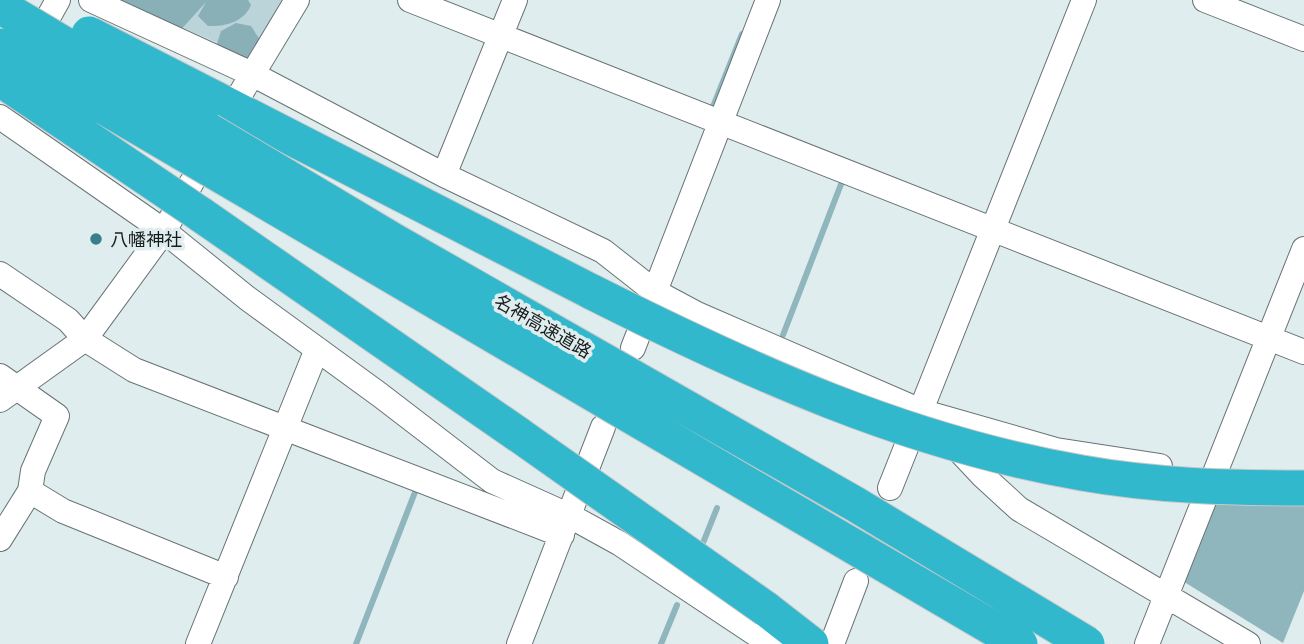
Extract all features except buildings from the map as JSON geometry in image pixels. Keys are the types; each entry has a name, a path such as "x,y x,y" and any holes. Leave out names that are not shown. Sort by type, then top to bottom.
{"highway":[{"path":"23,0 236,88 592,292 783,384 876,419 977,451 1071,471 1140,481 1242,488 1304,488"},
{"name":"名神高速道路","path":"0,6 383,234 855,504 1087,644"},
{"name":"名神高速道路","path":"0,46 1020,644"},
{"path":"0,79 196,198 519,435 712,569 811,644"}],"street":[{"path":"0,101 58,0"},
{"path":"236,88 296,0"},
{"path":"410,0 1304,352"},
{"path":"444,175 515,0"},
{"path":"633,348 768,0"},
{"path":"890,488 923,412 1084,0"},
{"path":"1205,0 1304,39"},
{"path":"102,2 236,88 444,175 603,251 654,291 697,314 923,412 1056,450 1130,463 1216,470 1304,472"},
{"path":"0,117 164,231 492,481 566,525"},
{"path":"5,388 85,339 164,231 196,198"},
{"path":"1147,644 1304,249"},
{"path":"0,274 68,320 85,339 134,370 430,485 619,543 748,636 771,644"},
{"path":"198,644 317,349"},
{"path":"0,539 30,491 33,471 57,416 5,388"},
{"path":"923,412 984,477 1019,509 1165,598 1248,644"},
{"path":"519,644 603,428"},
{"path":"430,485 446,446"},
{"path":"30,491 63,511 226,577"},
{"path":"1206,494 1304,495"},
{"path":"832,644 856,582"}],"shaded area":[{"path":"116,0 248,0 251,5 244,16 233,22 208,26 198,16 206,2 177,34"},
{"path":"121,0 291,0 256,60"},
{"path":"236,23 251,26 260,40 247,63 216,47 221,31"},
{"path":"1212,499 1304,499 1304,591 1283,643 1181,580"}],"waterway":[{"path":"712,109 742,34"},
{"path":"783,335 843,179"},
{"path":"356,644 417,487"},
{"path":"701,548 717,508"},
{"path":"661,644 677,605"}],"place":[{"name":"八幡神社","path":"96,239"}]}
